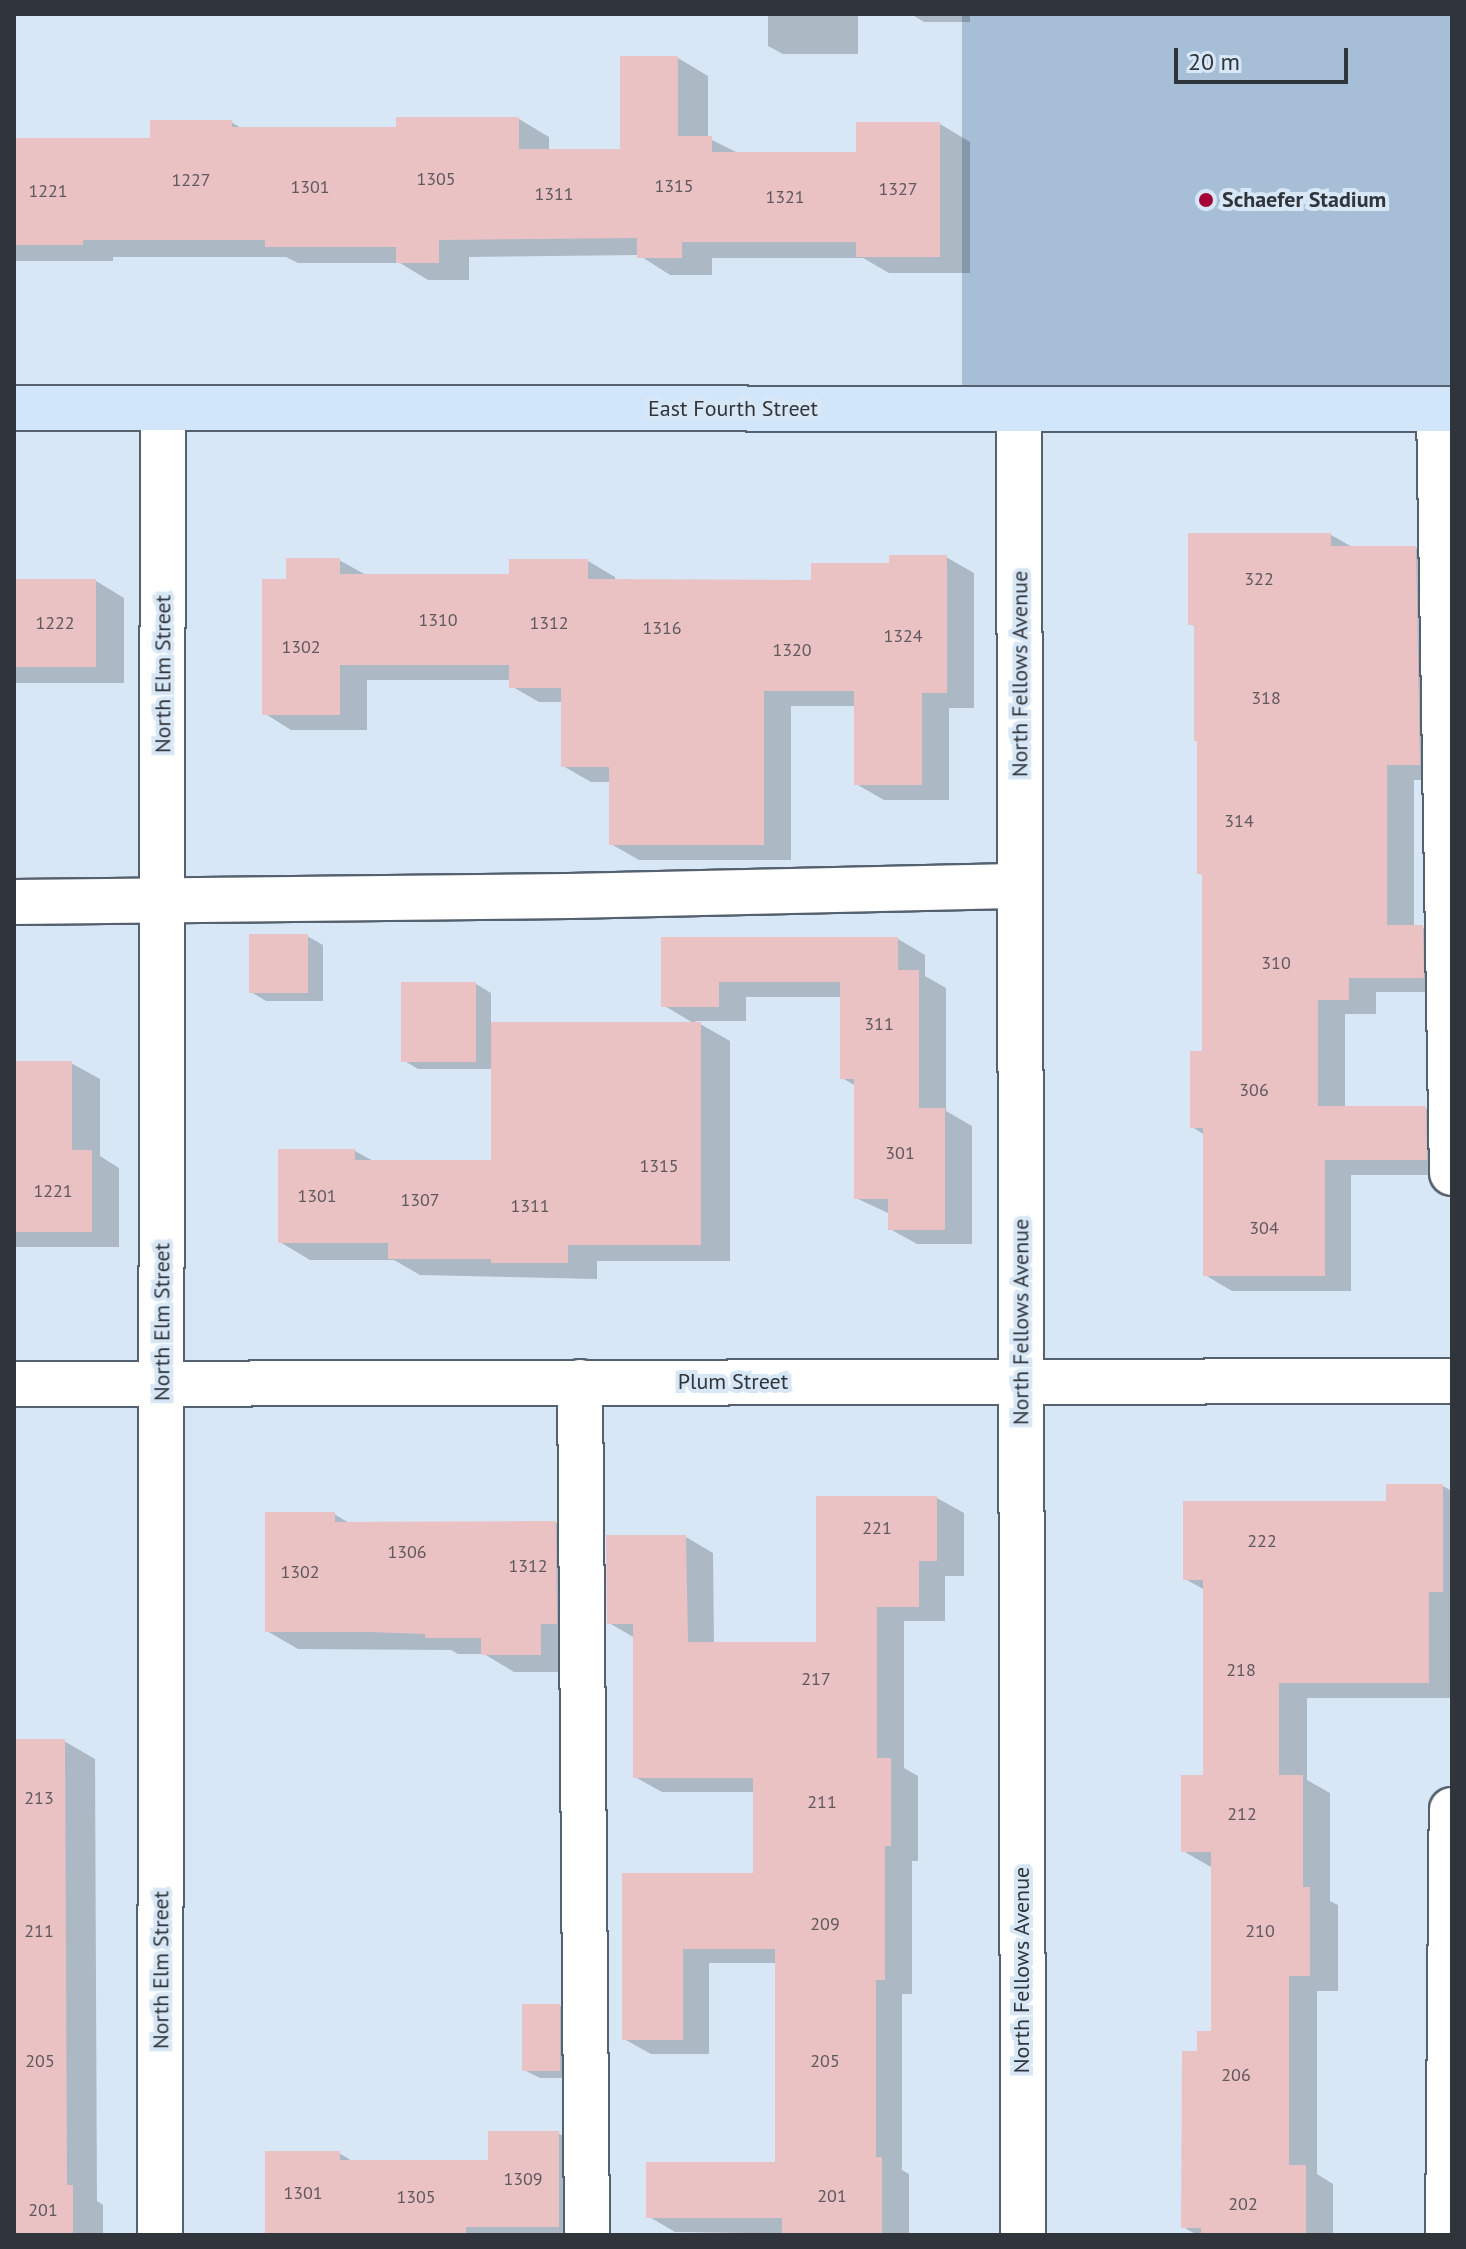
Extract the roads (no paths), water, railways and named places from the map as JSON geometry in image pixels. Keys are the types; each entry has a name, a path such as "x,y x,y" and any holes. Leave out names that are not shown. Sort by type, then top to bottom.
{"main road":[{"name":"East Fourth Street","path":"14,408 1445,409"}],"street":[{"name":"North Elm Street","path":"160,2235 163,408"},
{"name":"North Fellows Avenue","path":"1019,409 1023,2235"},
{"path":"1445,409 1452,1173"},
{"path":"14,902 163,903 1020,886"},
{"name":"Plum Street","path":"14,1384 1452,1381"},
{"path":"580,1382 587,2235"},
{"path":"1448,2235 1452,1810"}],"place":[{"name":"Schaefer Stadium","path":"1206,200"}]}
